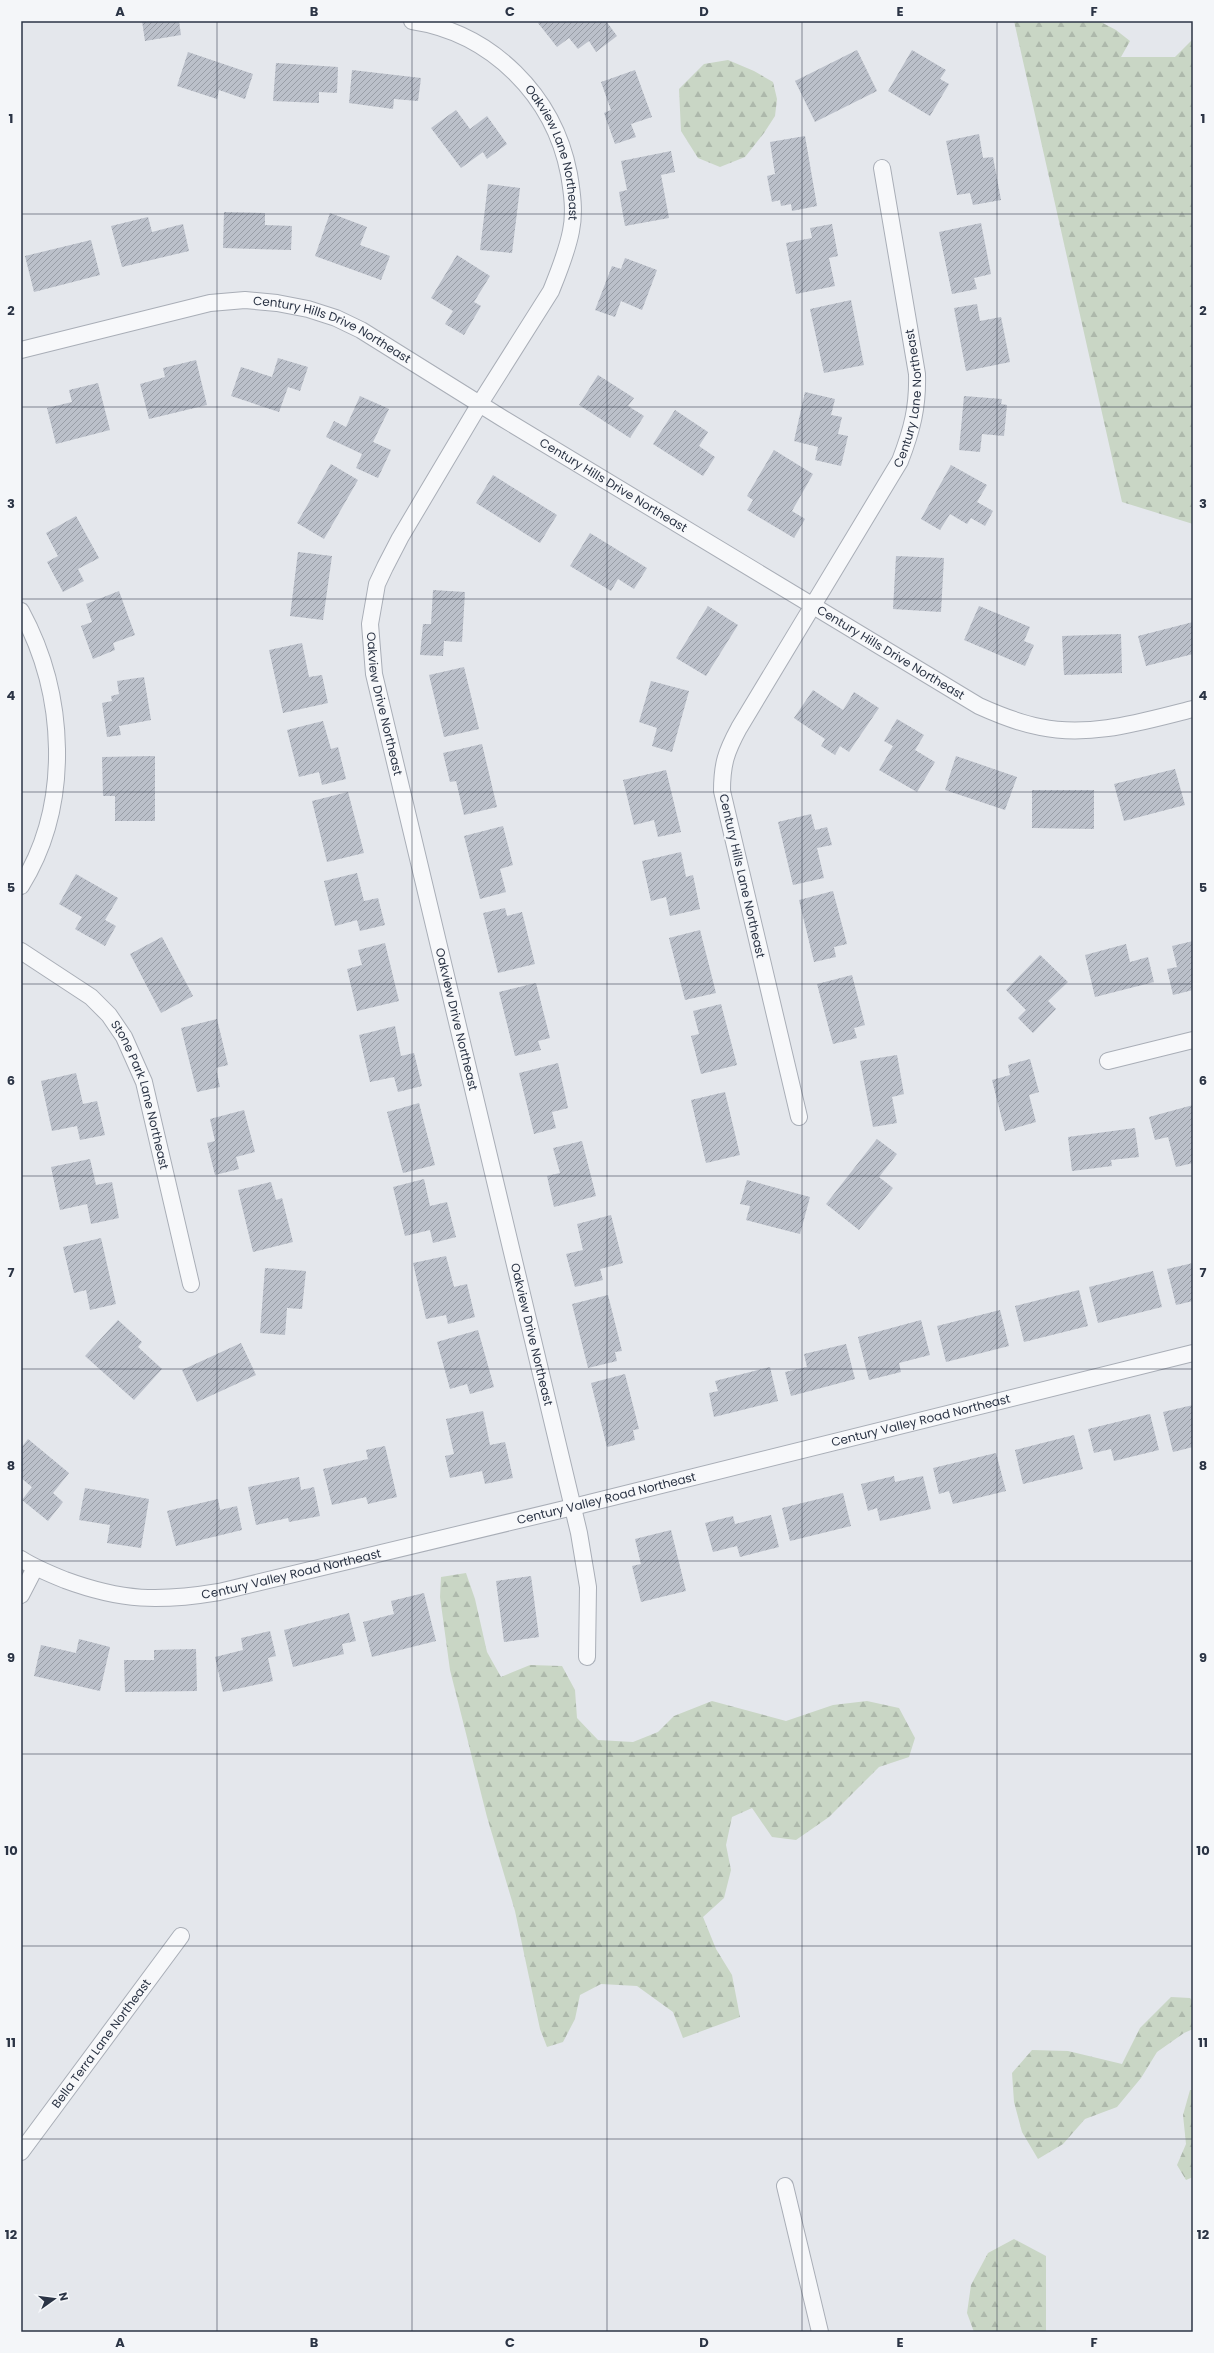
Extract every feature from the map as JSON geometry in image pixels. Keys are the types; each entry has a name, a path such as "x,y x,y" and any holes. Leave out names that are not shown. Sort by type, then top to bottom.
{"street":[{"name":"Oakview Lane Northeast","path":"412,21 448,31 473,43 499,58 521,77 539,100 556,130 567,162 573,194 572,230 564,260 553,285 479,404"},
{"name":"Century Lane Northeast","path":"812,607 900,461 912,430 918,402 917,374 882,168"},
{"name":"Century Hills Drive Northeast","path":"21,350 210,303 245,300 308,308 361,330 479,404 812,607 979,706 1020,722 1041,728 1095,730 1144,721 1193,709"},
{"name":"Oakview Drive Northeast","path":"479,404 400,538 385,567 372,604 370,648 376,681 586,1566 588,1587 587,1657"},
{"name":"Century Hills Lane Northeast","path":"798,1117 722,791 722,767 727,749 812,607"},
{"path":"21,611 42,656 50,686 55,718 56,782 50,818 40,847 21,886"},
{"name":"Stone Park Lane Northeast","path":"21,951 91,997 109,1015 124,1038 144,1082 191,1284"},
{"path":"1108,1061 1193,1040"},
{"name":"Century Valley Road Northeast","path":"21,1559 35,1568 94,1591 126,1597 159,1599 188,1597 226,1590 573,1507 1193,1353"},
{"path":"21,1595 35,1568"},
{"name":"Bella Terra Lane Northeast","path":"21,2152 181,1936"},
{"path":"785,2186 820,2332"}],"green space":[{"path":"1014,21 1099,21 1116,30 1130,41 1121,57 1175,57 1193,39 1193,524 1122,502"},
{"path":"728,60 754,71 773,82 777,99 775,116 745,157 720,167 698,158 681,131 679,89 704,64"},
{"path":"466,1573 475,1599 487,1652 501,1677 530,1665 562,1666 575,1690 577,1718 598,1740 633,1742 658,1732 674,1716 712,1701 786,1721 833,1705 867,1701 899,1708 915,1738 909,1757 879,1767 829,1817 796,1840 772,1837 752,1808 732,1817 726,1845 731,1870 724,1898 703,1917 716,1949 732,1975 740,2017 683,2038 673,2012 637,1986 601,1984 580,1995 575,2019 563,2042 547,2047 540,2029 515,1911 487,1817 450,1670 440,1597 441,1577"},
{"path":"1171,1997 1190,1998 1193,2001 1193,2029 1184,2033 1157,2052 1141,2078 1117,2107 1085,2119 1063,2144 1038,2159 1022,2132 1014,2102 1012,2073 1032,2050 1068,2051 1122,2064 1140,2028"},
{"path":"1190,2090 1193,2090 1193,2177 1186,2180 1177,2165 1186,2144 1183,2115"},
{"path":"1014,2239 1046,2256 1046,2332 974,2332 967,2313 971,2285 988,2253"}],"building":[{"path":"142,21 179,21 181,35 145,41"},
{"path":"541,21 606,21 617,36 596,52 589,41 578,49 569,38 557,47 538,23"},
{"path":"857,50 877,91 815,122 795,81"},
{"path":"912,50 946,70 940,79 949,84 930,116 888,91"},
{"path":"188,52 253,74 245,99 219,90 217,99 177,86"},
{"path":"276,63 338,67 337,93 319,92 319,103 273,101"},
{"path":"352,70 421,78 418,101 394,99 393,109 349,103"},
{"path":"635,70 652,117 631,124 636,137 615,144 604,113 611,110 601,82"},
{"path":"456,110 470,129 487,116 507,144 487,159 483,152 461,168 431,128"},
{"path":"979,134 983,158 993,157 1001,200 973,205 970,193 957,195 946,141"},
{"path":"805,136 817,206 792,211 791,204 781,206 780,200 772,202 767,176 775,174 770,142"},
{"path":"671,151 675,172 661,175 669,218 625,226 619,192 627,190 621,161"},
{"path":"488,184 520,188 512,253 480,250"},
{"path":"224,212 265,213 265,225 292,226 291,250 223,248"},
{"path":"330,213 367,227 360,245 390,256 381,280 315,256"},
{"path":"148,217 152,232 183,224 189,251 122,267 111,226"},
{"path":"981,223 991,274 974,278 977,289 952,294 939,232"},
{"path":"832,224 838,256 829,258 835,286 796,294 786,243 812,238 810,228"},
{"path":"91,240 100,275 34,292 25,256"},
{"path":"457,255 490,276 474,302 481,306 464,335 445,324 453,311 431,298"},
{"path":"625,258 657,270 642,310 621,301 615,317 595,310 612,266 621,269"},
{"path":"851,300 864,365 824,373 810,309"},
{"path":"977,304 980,321 1001,317 1010,362 966,371 954,308"},
{"path":"278,358 308,367 300,391 288,387 279,412 231,396 241,367 272,377"},
{"path":"196,360 207,405 149,419 140,384 165,377 163,368"},
{"path":"598,375 634,398 628,406 644,416 630,438 579,405"},
{"path":"98,383 110,430 56,444 47,408 72,402 69,390"},
{"path":"805,392 835,399 831,415 842,417 838,434 848,436 841,466 815,460 818,447 794,441"},
{"path":"360,396 389,409 373,442 391,450 378,478 356,468 362,454 326,437 334,421 346,427"},
{"path":"964,396 1002,399 1001,404 1007,405 1004,436 982,434 980,452 959,450"},
{"path":"675,410 708,432 699,446 715,457 703,476 653,444"},
{"path":"774,450 813,474 792,511 805,519 794,538 747,510 753,500 747,496"},
{"path":"331,464 358,480 324,539 297,523"},
{"path":"951,465 987,485 977,502 993,511 985,526 971,518 967,524 950,514 940,530 921,519"},
{"path":"493,475 557,515 540,543 476,503"},
{"path":"76,516 99,558 78,569 84,581 63,592 47,562 58,556 46,533"},
{"path":"590,533 647,568 634,589 618,579 611,591 570,566"},
{"path":"298,552 332,556 323,620 290,616"},
{"path":"896,556 944,558 941,612 893,609"},
{"path":"433,590 465,592 462,642 444,641 443,656 420,655 423,624 431,624"},
{"path":"119,591 135,635 113,643 115,650 93,659 81,626 92,622 86,604"},
{"path":"708,606 738,625 706,676 676,658"},
{"path":"979,606 1030,627 1024,641 1034,645 1025,666 964,640"},
{"path":"1193,622 1193,654 1146,666 1138,636"},
{"path":"1121,634 1122,673 1064,675 1062,636"},
{"path":"302,643 309,677 322,675 328,703 283,713 269,650"},
{"path":"464,667 479,729 444,737 429,675"},
{"path":"144,677 151,720 119,726 121,735 107,737 102,703 112,701 111,696 119,694 117,681"},
{"path":"651,681 689,691 672,752 652,746 657,728 639,722"},
{"path":"813,690 843,710 854,692 879,708 849,752 840,746 835,755 821,746 825,739 794,718"},
{"path":"897,719 924,735 915,750 935,762 917,792 879,770 893,746 884,741"},
{"path":"323,721 331,749 338,747 346,779 322,785 319,772 299,777 287,730"},
{"path":"482,744 497,807 464,815 456,781 450,782 443,753"},
{"path":"155,756 155,821 115,821 115,796 103,796 102,757"},
{"path":"956,756 1017,777 1005,810 945,790"},
{"path":"1175,769 1185,805 1124,821 1114,784"},
{"path":"666,770 681,832 658,837 654,820 634,825 623,780"},
{"path":"1032,790 1094,790 1094,829 1032,828"},
{"path":"348,792 364,853 327,862 312,801"},
{"path":"811,814 815,830 827,827 832,845 817,848 824,878 793,885 778,822"},
{"path":"503,826 513,865 500,869 506,892 480,899 464,836"},
{"path":"681,852 686,877 693,875 700,909 670,916 666,897 651,901 642,861"},
{"path":"357,873 364,901 378,898 385,925 360,931 357,920 335,926 324,881"},
{"path":"76,874 118,898 105,920 116,926 105,946 75,929 82,917 59,904"},
{"path":"833,891 847,944 834,947 836,957 814,962 799,900"},
{"path":"505,908 507,916 522,912 535,964 498,973 483,913"},
{"path":"700,930 716,993 685,1000 669,938"},
{"path":"162,937 193,996 161,1013 130,954"},
{"path":"1193,941 1193,990 1173,995 1167,969 1177,967 1172,946"},
{"path":"385,943 399,1001 357,1011 347,969 362,965 358,950"},
{"path":"1126,944 1130,962 1148,957 1154,982 1095,997 1085,955"},
{"path":"1040,955 1068,982 1048,1001 1056,1009 1033,1033 1018,1018 1026,1010 1006,990"},
{"path":"852,975 865,1025 854,1028 857,1038 833,1044 817,984"},
{"path":"536,983 550,1038 538,1041 541,1050 515,1056 499,992"},
{"path":"721,1004 737,1065 701,1074 691,1036 699,1034 693,1011"},
{"path":"217,1019 228,1065 216,1068 220,1087 197,1092 181,1028"},
{"path":"395,1026 401,1056 414,1053 422,1086 398,1092 394,1077 370,1082 359,1035"},
{"path":"897,1055 904,1094 892,1097 897,1123 873,1127 860,1061"},
{"path":"1030,1059 1039,1092 1029,1095 1036,1122 1005,1131 992,1080 1010,1075 1008,1065"},
{"path":"558,1063 568,1108 552,1112 556,1128 534,1134 519,1073"},
{"path":"76,1073 83,1104 97,1101 105,1135 80,1140 77,1126 52,1131 41,1081"},
{"path":"725,1092 740,1155 706,1163 691,1100"},
{"path":"419,1103 435,1165 403,1173 387,1112"},
{"path":"1193,1105 1193,1163 1176,1167 1168,1137 1155,1140 1149,1117"},
{"path":"244,1110 255,1152 236,1157 239,1169 215,1175 207,1143 215,1141 210,1119"},
{"path":"1135,1128 1139,1157 1111,1160 1112,1166 1072,1171 1068,1137"},
{"path":"877,1139 897,1154 879,1177 893,1188 859,1230 826,1204"},
{"path":"582,1141 596,1196 554,1207 547,1176 560,1173 553,1148"},
{"path":"90,1159 96,1185 112,1182 119,1218 91,1224 87,1204 60,1210 51,1167"},
{"path":"424,1179 430,1206 447,1202 456,1237 433,1243 430,1230 405,1236 393,1187"},
{"path":"747,1180 810,1197 800,1234 746,1220 750,1206 740,1204"},
{"path":"271,1182 276,1200 282,1198 293,1242 253,1252 238,1190"},
{"path":"611,1215 623,1263 600,1269 603,1280 575,1287 566,1254 583,1250 577,1224"},
{"path":"101,1238 116,1304 90,1310 86,1290 74,1293 63,1247"},
{"path":"446,1256 454,1287 467,1284 475,1317 448,1324 446,1315 426,1319 413,1263"},
{"path":"1193,1263 1193,1301 1176,1305 1167,1269"},
{"path":"265,1268 306,1271 302,1309 287,1308 285,1335 260,1333"},
{"path":"1153,1271 1162,1307 1098,1323 1089,1287"},
{"path":"1079,1290 1088,1326 1024,1342 1015,1306"},
{"path":"608,1295 622,1351 615,1352 617,1361 588,1368 572,1304"},
{"path":"1000,1310 1009,1346 946,1362 937,1326"},
{"path":"118,1320 142,1342 138,1347 162,1369 134,1400 85,1356"},
{"path":"921,1320 930,1355 899,1363 901,1372 869,1380 858,1337"},
{"path":"478,1330 494,1387 470,1394 467,1384 450,1389 437,1342"},
{"path":"241,1343 256,1375 197,1402 182,1370"},
{"path":"846,1344 855,1379 791,1396 785,1372 807,1367 804,1354"},
{"path":"770,1367 778,1401 714,1417 709,1393 718,1391 715,1381"},
{"path":"625,1374 639,1429 633,1430 635,1440 607,1447 591,1383"},
{"path":"1193,1405 1193,1447 1173,1452 1163,1412"},
{"path":"483,1411 490,1445 505,1442 513,1478 485,1484 482,1471 450,1478 445,1456 454,1454 446,1419"},
{"path":"1150,1414 1159,1450 1114,1461 1111,1449 1094,1453 1088,1429"},
{"path":"1074,1435 1083,1469 1023,1484 1015,1450"},
{"path":"28,1439 69,1473 53,1493 63,1502 48,1521 22,1500 32,1487 21,1478 21,1448"},
{"path":"385,1446 397,1497 368,1504 366,1497 332,1505 323,1469 368,1459 366,1450"},
{"path":"996,1453 1006,1491 953,1504 949,1491 939,1494 933,1468"},
{"path":"894,1476 895,1482 923,1476 931,1509 880,1521 877,1508 868,1511 861,1484"},
{"path":"299,1477 301,1490 314,1487 320,1516 289,1522 288,1518 256,1525 248,1487"},
{"path":"85,1488 149,1499 141,1548 107,1543 110,1525 79,1520"},
{"path":"843,1493 851,1526 790,1541 782,1508"},
{"path":"218,1499 220,1510 237,1506 242,1530 176,1546 167,1511"},
{"path":"771,1515 779,1547 740,1557 737,1546 713,1552 705,1523 733,1516 735,1524"},
{"path":"671,1530 686,1591 641,1602 632,1566 641,1564 635,1539"},
{"path":"531,1576 539,1637 504,1642 496,1581"},
{"path":"424,1593 436,1641 372,1657 363,1622 394,1614 391,1601"},
{"path":"349,1613 356,1641 342,1644 344,1654 293,1667 284,1630"},
{"path":"270,1631 276,1656 268,1658 273,1681 223,1692 215,1657 243,1650 241,1638"},
{"path":"79,1639 110,1647 100,1691 34,1676 41,1645 76,1653"},
{"path":"196,1649 197,1691 125,1692 124,1660 154,1660 154,1650"}]}
